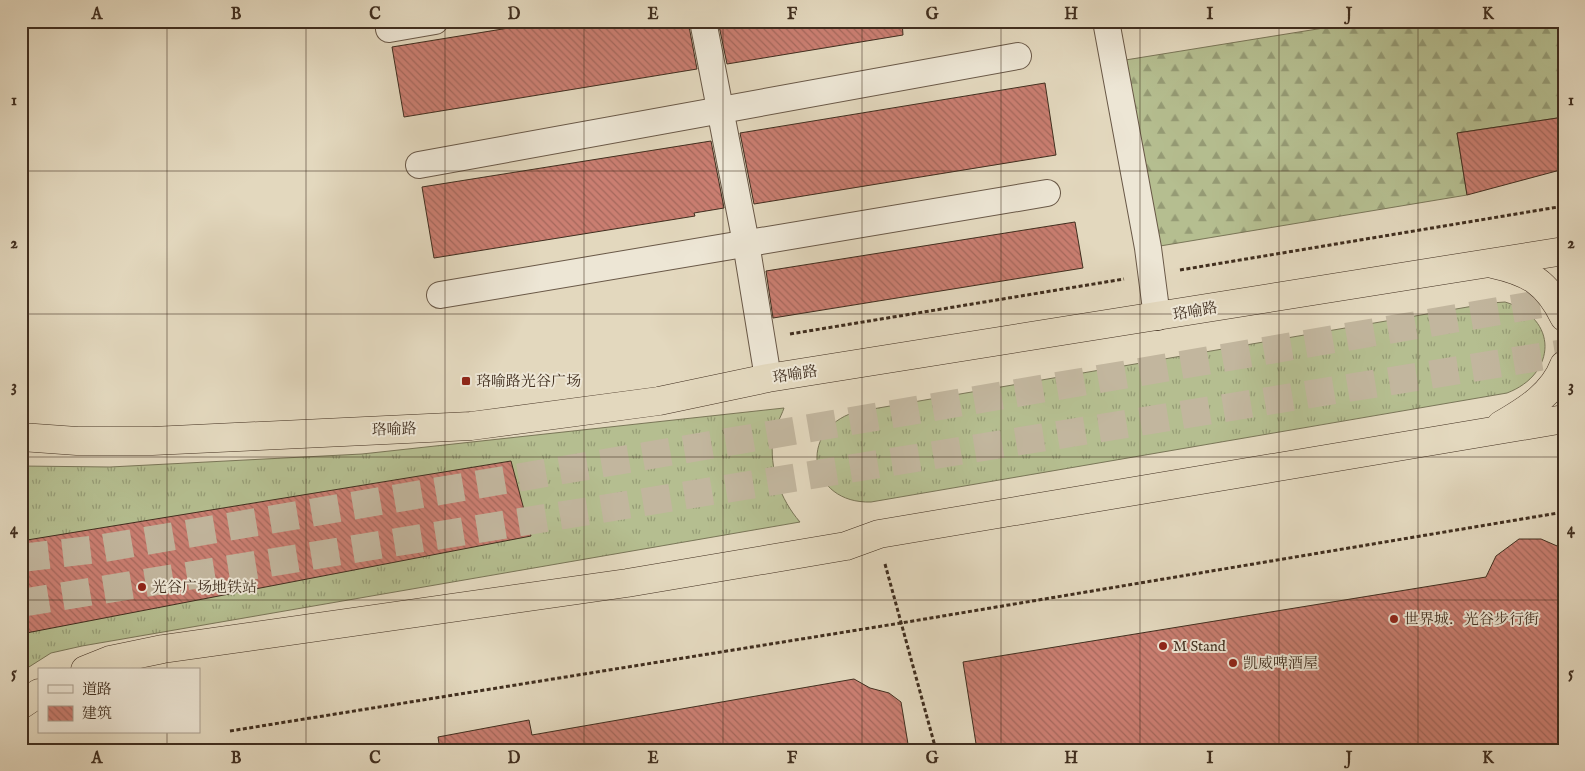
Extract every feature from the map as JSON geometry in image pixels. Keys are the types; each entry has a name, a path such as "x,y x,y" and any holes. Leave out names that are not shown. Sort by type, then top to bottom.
{"highway":[{"name":"珞喻路","path":"21,437 77,441 152,441 471,426 659,401 768,378 1157,317 1564,250"},
{"path":"1482,262 1512,268 1529,275 1545,286 1556,301 1564,317"},
{"path":"1491,431 1518,415 1543,396 1560,374 1564,365"},
{"path":"90,668 110,660 163,649 627,583 846,546 879,534 1564,419"},
{"path":"21,705 38,694"}],"street":[{"path":"389,29 435,21"},
{"path":"702,21 746,243 768,378"},
{"path":"1106,21 1148,248 1157,317"},
{"path":"419,165 1018,56"},
{"path":"440,295 1047,193"}],"path":[{"path":"230,731 901,623 1564,512"},
{"path":"879,534 886,571 936,750"}],"green space":[{"path":"1367,21 1564,21 1564,117 1457,133 1467,195 1148,248 1113,62"},
{"path":"1505,302 1523,310 1535,320 1543,333 1545,346 1543,360 1535,373 1523,384 1507,393 871,502 850,499 834,491 823,479 818,465 818,449 824,434 836,421 855,412"},
{"path":"784,408 774,434 773,461 782,493 800,522 82,646 51,653 21,672 21,466 110,467 362,454"}],"building":[{"path":"552,21 688,21 697,69 404,117 392,47"},
{"path":"718,21 902,21 903,35 727,64"},
{"path":"1045,83 1056,155 754,204 740,133"},
{"path":"1564,117 1564,169 1467,195 1457,133"},
{"path":"711,141 724,208 694,213 695,216 434,258 422,187"},
{"path":"1075,222 1083,268 773,318 766,271"},
{"name":"光谷广场地铁站","path":"511,461 531,536 21,634 21,541"},
{"name":"世界城．光谷步行街","path":"1519,539 1541,539 1564,549 1564,750 977,750 963,662 1486,577 1496,556"},
{"path":"854,679 870,688 889,693 901,702 909,750 440,750 438,737 529,720 532,735"}],"tunnel":[{"path":"21,558 98,549 1564,300"},
{"path":"21,603 1564,353"}],"place":[{"name":"珞喻路光谷广场","path":"466,381"},
{"name":"光谷广场地铁站","path":"142,587"},
{"name":"世界城．光谷步行街","path":"1394,619"},
{"name":"M Stand","path":"1163,646"},
{"name":"凯威啤酒屋","path":"1233,663"}]}
